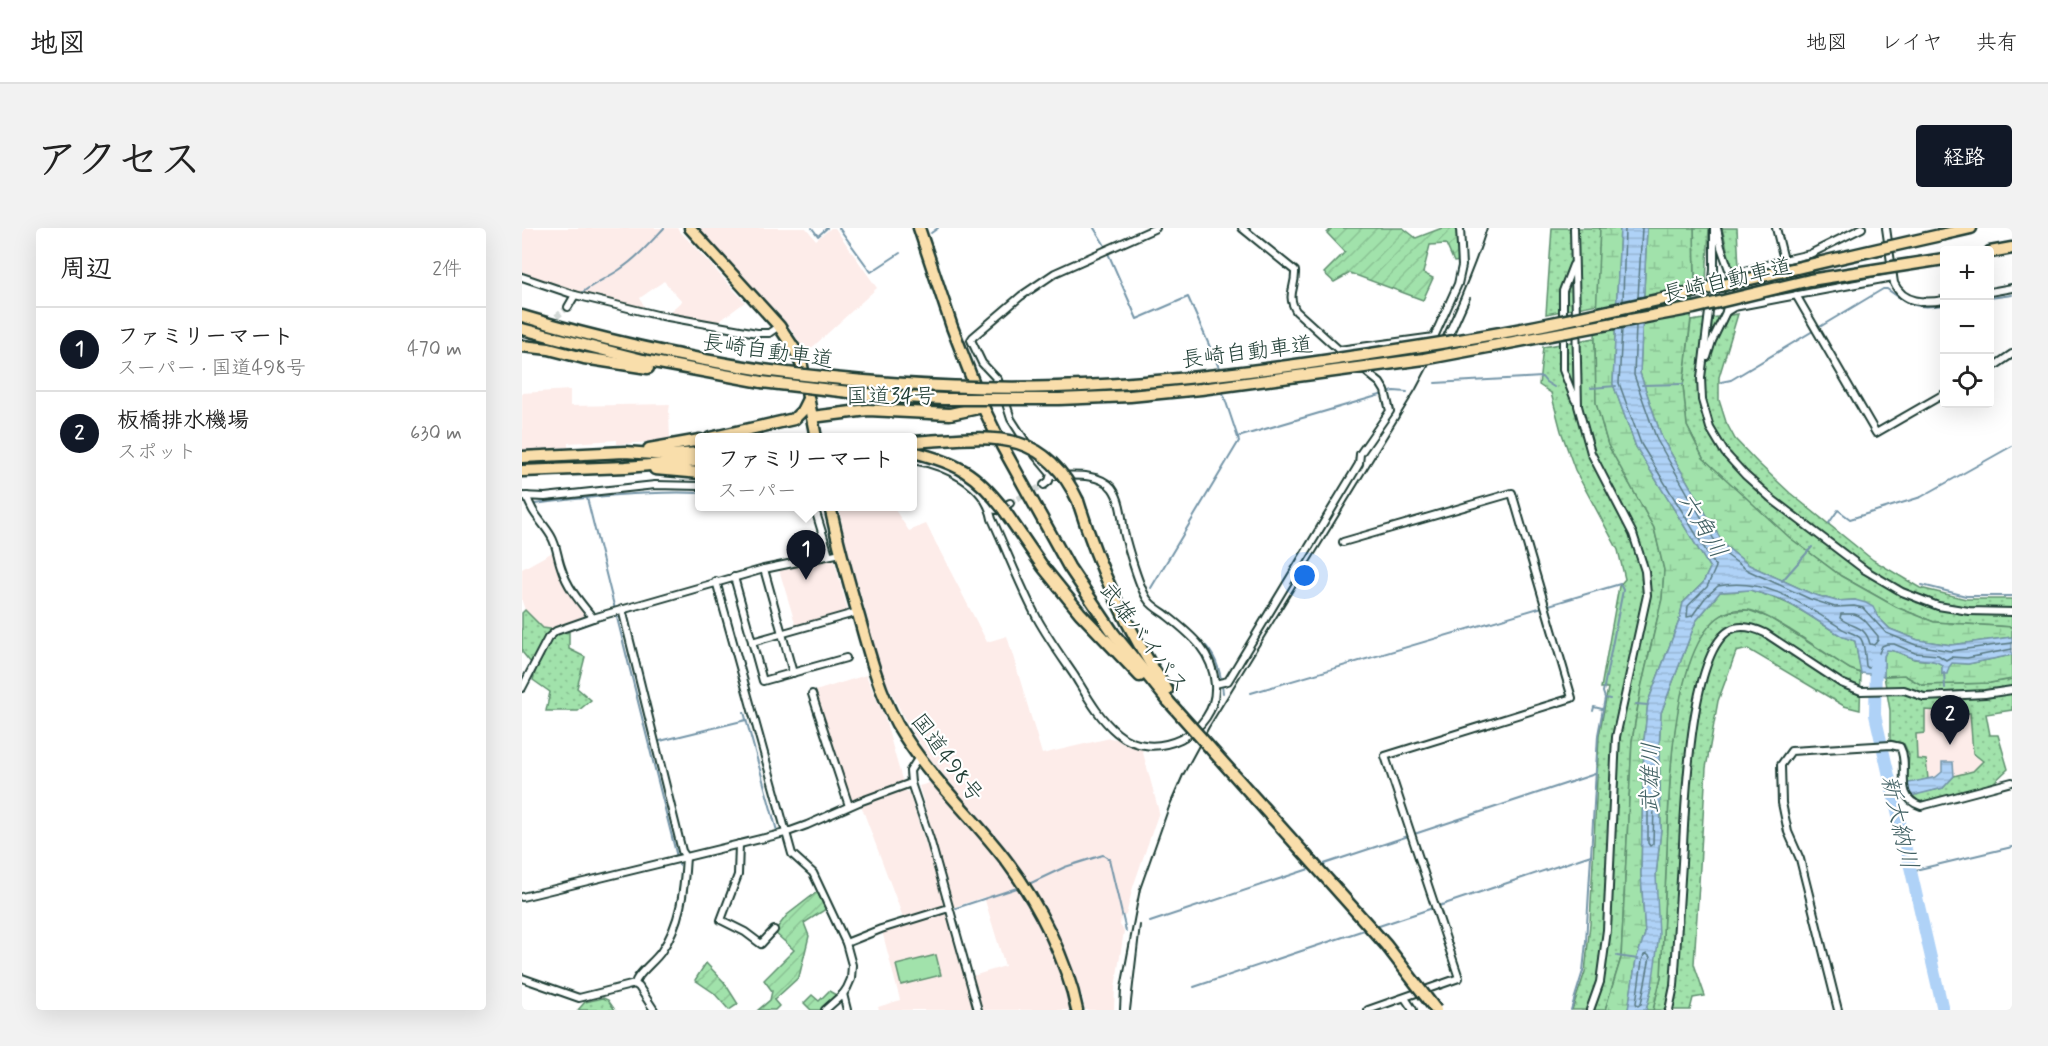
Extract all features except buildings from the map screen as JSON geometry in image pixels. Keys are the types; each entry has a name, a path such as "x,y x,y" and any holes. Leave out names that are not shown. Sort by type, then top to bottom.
{"highway":[{"path":"690,228 779,326 795,350 802,366 815,433"},
{"name":"武雄バイパス","path":"919,228 952,327 983,407 1069,567 1114,634 1254,799 1386,945 1436,1010"},
{"name":"長崎自動車道","path":"522,316 647,350 763,370 885,384 996,388 1131,383 1302,364 1549,324 1971,228"},
{"path":"1994,251 2011,249"},
{"name":"長崎自動車道","path":"522,330 643,360 762,382 873,395 944,399 1059,399 1130,396 1201,389 1424,359 1694,308 1810,280 1940,260"},
{"path":"522,346 682,373 762,382"},
{"path":"794,418 802,411 808,399"},
{"name":"国道34号","path":"812,417 868,410 950,414 983,407"},
{"path":"731,433 794,418 805,420 814,433"},
{"path":"917,442 992,439 1018,442 1042,453 1053,462 1067,478 1078,501 1095,554 1120,612 1170,699"},
{"path":"523,457 625,452 695,441"},
{"path":"625,452 667,455 695,453"},
{"path":"917,453 940,459 965,470 1007,506 1043,567 1080,613 1143,679 1170,699"},
{"path":"522,471 626,467 695,460"},
{"path":"626,467 695,473"},
{"path":"825,511 836,551"},
{"name":"国道498号","path":"831,511 836,551 858,612 874,671 897,722 918,757 1007,861 1027,890 1046,923 1065,970 1077,1010"}],"street":[{"path":"917,461 937,466 963,479 974,488 990,509 992,519 1037,618 1099,715 1119,735 1148,746 1168,745 1189,736 1202,722 1212,705 1215,684 1209,658 1198,642 1147,599 1126,543 1118,502 1112,488 1101,480 1090,477 1052,476 1011,419 998,380 982,363 971,338 1021,296 1055,273 1156,228"},
{"path":"1215,684 1228,681 1359,464 1360,454 1390,411 1386,394 1380,383 1296,311 1290,294 1296,279 1295,271 1242,228"},
{"path":"1339,350 1434,337 1458,284 1462,266 1460,228"},
{"path":"1574,228 1578,406"},
{"path":"1701,378 1712,340 1726,312 1731,275 1715,228"},
{"path":"1715,228 1714,270 1701,378 1702,400 1710,428 1725,453 1773,500 1856,563 1902,592 1938,606 1970,611 2012,612"},
{"path":"1776,228 1784,260"},
{"path":"1731,275 1810,254 1862,228"},
{"path":"1886,228 1896,289 1914,301 1927,303 1940,301"},
{"path":"1575,261 1563,291 1563,370 1578,406 1591,453 1633,534 1645,572 1647,595 1616,737 1607,930 1600,982 1590,1010"},
{"path":"522,277 575,296 657,315 757,333 769,333 779,326"},
{"path":"1726,312 1734,307 1893,278"},
{"path":"1994,291 2012,288"},
{"path":"1796,295 1876,433 1940,396"},
{"path":"568,307 575,296"},
{"path":"1994,366 2012,354"},
{"path":"1044,485 1052,476"},
{"path":"593,618 568,584 560,566 558,549 525,496 655,485 695,486"},
{"path":"1343,542 1512,493 1572,698 1385,756 1459,978 1368,1010"},
{"path":"990,509 997,510 1007,506"},
{"path":"522,688 548,638 556,631 610,612 764,568 836,551 816,511"},
{"path":"764,568 792,673"},
{"path":"734,577 763,681 846,658"},
{"path":"716,582 792,854 813,873 846,943 852,965 851,979 843,994 825,1010"},
{"path":"622,609 682,851 680,858 684,886 676,923 661,953 636,980 635,984"},
{"path":"752,642 858,612"},
{"path":"1669,1010 1674,986 1693,726 1701,686 1710,658 1720,639 1730,630 1741,627 1753,628 1765,633 1840,682 1861,691 1904,690 1924,697 1985,694 2012,690"},
{"path":"812,694 849,806"},
{"path":"1838,1010 1800,859 1788,831 1782,803 1781,765 1791,751 1891,745 1900,747 1904,754 1903,781 1908,798 1913,804 1922,806 2012,782"},
{"path":"918,757 910,771 911,783 930,839 978,1010"},
{"path":"522,897 785,833 911,783"},
{"path":"739,844 738,875 721,920 745,932 761,944 774,930"},
{"path":"846,943 881,929 949,908"},
{"path":"522,978 579,998 635,984"},
{"path":"635,984 654,1010"},
{"path":"843,994 847,1010"},
{"path":"1405,998 1413,1010"}],"shaded area":[{"path":"522,228 677,228 745,302 717,323 668,313 682,301 664,281 640,298 645,308 583,294 522,272"},
{"path":"698,228 806,228 816,240 831,228 835,228 877,288 805,354 792,330 776,311 758,295"},
{"path":"570,390 570,406 670,404 670,441 617,444 617,440 568,443 568,447 522,450 522,393"},
{"path":"840,511 896,511 909,531 926,524 987,642 1007,636 1042,754 1110,738 1142,749 1159,812 1133,887 1126,915 1121,917 1120,925 1124,931 1114,1010 1085,1010 1083,998 1051,920 1030,885 1008,854 924,751 904,718 879,667 867,625 868,619 846,546"},
{"path":"560,548 563,567 570,585 597,619 569,632 543,628 525,610 522,601 522,569"},
{"path":"832,552 848,612 796,626 777,563"},
{"path":"866,675 884,716 905,790 909,793 932,863 973,1010 879,1010 878,1007 900,1000 881,927 904,920 861,805 849,810 809,693"},
{"path":"1925,710 1970,712 1973,752 1984,761 1973,771 1954,776 1953,762 1942,763 1942,772 1928,779 1926,760 1917,760 1916,734 1925,733"},
{"path":"933,782 1003,864 1017,886 1055,958 1072,1010 983,1010 973,976 1005,966 984,897 954,907 919,786"}],"green space":[{"path":"1332,228 1403,228 1416,238 1442,228 1458,228 1460,261 1454,262 1446,244 1430,245 1423,273 1433,278 1423,300 1350,273 1334,282 1324,273 1345,252 1327,233"},
{"path":"1552,228 1600,228 1598,304 1546,314"},
{"path":"1600,228 1620,228 1613,384 1636,447 1710,568 1703,583 1683,603 1679,621 1648,702 1644,740 1641,874 1645,934 1636,960 1628,1010 1605,1010 1621,958 1632,741 1641,688 1662,599 1664,570 1654,528 1608,445 1596,403 1595,338"},
{"path":"1647,228 1694,228 1695,284 1683,386 1687,426 1703,458 1790,538 1841,576 1896,607 1934,622 2012,627 2012,637 1951,645 1918,640 1890,629 1872,607 1855,600 1836,601 1812,594 1749,565 1724,545 1662,438 1640,373"},
{"path":"1694,228 1709,228 1706,282 1695,284"},
{"path":"1722,228 1737,228 1739,268 1732,269"},
{"path":"1738,314 1719,377 1719,400 1726,422 1735,439 1790,493 1873,560 1920,588 1966,599 2012,599 2012,627 1934,622 1896,607 1841,576 1790,538 1738,493 1703,458 1687,426 1683,386 1691,321"},
{"path":"1595,338 1596,402 1608,445 1654,528 1664,570 1662,599 1641,688 1632,741 1621,958 1605,1010 1572,1010 1585,972 1590,924 1599,736 1608,688 1601,688 1619,586 1625,579 1618,550 1575,470 1551,393 1539,385 1543,347"},
{"path":"1750,590 1787,603 1840,635 1855,641 1861,673 1850,669 1799,635 1748,610 1722,615 1702,636 1688,668 1679,707 1669,790 1661,977 1653,1010 1646,1010 1652,986 1656,875 1661,829 1659,749 1661,713 1696,621 1720,592"},
{"path":"525,610 543,628 569,632 569,649 585,657 577,688 591,700 578,711 546,711 550,692 533,680 536,669 522,652 522,613"},
{"path":"1748,610 1770,618 1850,669 1861,673 1860,710 1844,706 1748,649 1736,652 1718,701 1706,768 1694,964 1705,996 1693,998 1690,1010 1653,1010 1661,977 1671,761 1681,692 1690,661 1701,636 1717,618 1732,612"},
{"path":"1887,650 1914,659 1936,661 1942,665 1942,674 1952,663 1968,664 2012,655 2012,679 1990,683 1922,685 1904,675 1884,676 1884,656"},
{"path":"1904,675 1922,685 1990,683 2012,679 2012,710 1986,714 1990,735 1998,735 2008,769 1993,783 1921,803 1912,795 1943,788 1954,776 1973,771 1983,761 1973,753 1970,713 1925,710 1925,733 1916,734 1917,759 1926,760 1928,779 1907,784 1909,755 1904,744 1890,740 1890,710 1884,676"},
{"path":"817,892 826,909 804,923 809,936 799,977 774,1000 779,1006 775,1010 758,1010 770,1000 772,991 764,980 794,950 774,932 787,915"},
{"path":"936,955 941,975 901,985 896,965"},
{"path":"706,963 724,982 738,1004 729,1010 714,993 695,980"},
{"path":"829,991 836,995 821,1010 811,1010 804,1003 812,995 819,1001"},
{"path":"603,998 608,1000 615,1010 578,1010 585,1002"}],"water":[{"path":"1620,228 1647,228 1640,373 1662,438 1724,545 1749,565 1812,594 1836,601 1855,600 1866,603 1873,607 1878,617 1890,629 1918,640 1951,645 2012,637 2012,655 1968,664 1952,663 1947,674 1942,674 1942,665 1935,661 1912,658 1887,650 1884,656 1884,676 1861,673 1855,641 1843,637 1780,599 1750,590 1720,592 1696,621 1661,713 1659,749 1661,829 1656,875 1659,935 1652,986 1646,1010 1628,1010 1636,960 1645,934 1641,874 1644,740 1648,702 1679,621 1683,603 1703,583 1710,568 1636,447 1613,384"},
{"path":"1942,762 1953,762 1954,776 1943,788 1903,798 1900,785 1936,777 1942,772"}],"waterway":[{"path":"583,292 625,266 664,228"},
{"path":"812,228 818,236 827,228"},
{"path":"839,228 871,272 900,253"},
{"path":"931,233 938,228"},
{"path":"1094,228 1104,244 1137,319 1188,297 1220,370"},
{"path":"1721,382 1731,380 1883,289 1887,289 1914,305 1940,305"},
{"path":"1994,297 2012,295"},
{"path":"1435,383 1542,377 1554,387"},
{"path":"1642,385 1683,384"},
{"path":"1591,388 1616,386"},
{"path":"1151,588 1239,441 1222,390"},
{"path":"1238,437 1394,391 1407,392"},
{"path":"1829,523 1838,510 1850,519 1921,497 2012,446"},
{"path":"535,504 617,495 695,493"},
{"path":"587,498 679,865"},
{"path":"1782,581 1812,547"},
{"path":"1251,693 1620,584 1623,590 1603,692 1605,698"},
{"path":"1922,585 1966,596 2012,596"},
{"path":"1206,646 1218,668 1223,693"},
{"name":"新大納川","path":"1876,659 1875,715 1943,1010"},
{"path":"1944,673 1945,688"},
{"path":"1571,1010 1583,971 1586,942 1598,735 1605,698 1610,699"},
{"path":"1636,704 1648,705"},
{"path":"1593,711 1594,707 1602,709"},
{"path":"744,712 777,831"},
{"path":"656,742 746,720"},
{"path":"1321,865 1595,774"},
{"path":"1893,794 1902,791"},
{"path":"1911,871 2012,847"},
{"path":"1031,883 1065,867 1103,855 1109,859 1126,931"},
{"path":"1376,927 1591,855"},
{"path":"1150,922 1312,868"},
{"path":"956,908 1017,888"},
{"path":"1194,987 1367,929"},
{"path":"1617,956 1638,959"}],"tunnel":[{"path":"522,346 568,307"},
{"path":"1010,503 1044,485"}],"railway":[{"path":"1120,1010 1121,988 1140,889 1169,807 1183,775 1209,727 1416,389 1455,310 1487,228"},
{"path":"1453,336 1470,298"},
{"path":"1130,1010 1140,925"}],"place":[{"name":"ファミリーマート","path":"806,580"},
{"name":"板橋排水機場","path":"1950,745"}],"water label":[{"name":"六角川","path":"1703,525"},
{"name":"武雄川","path":"1650,778"}]}
